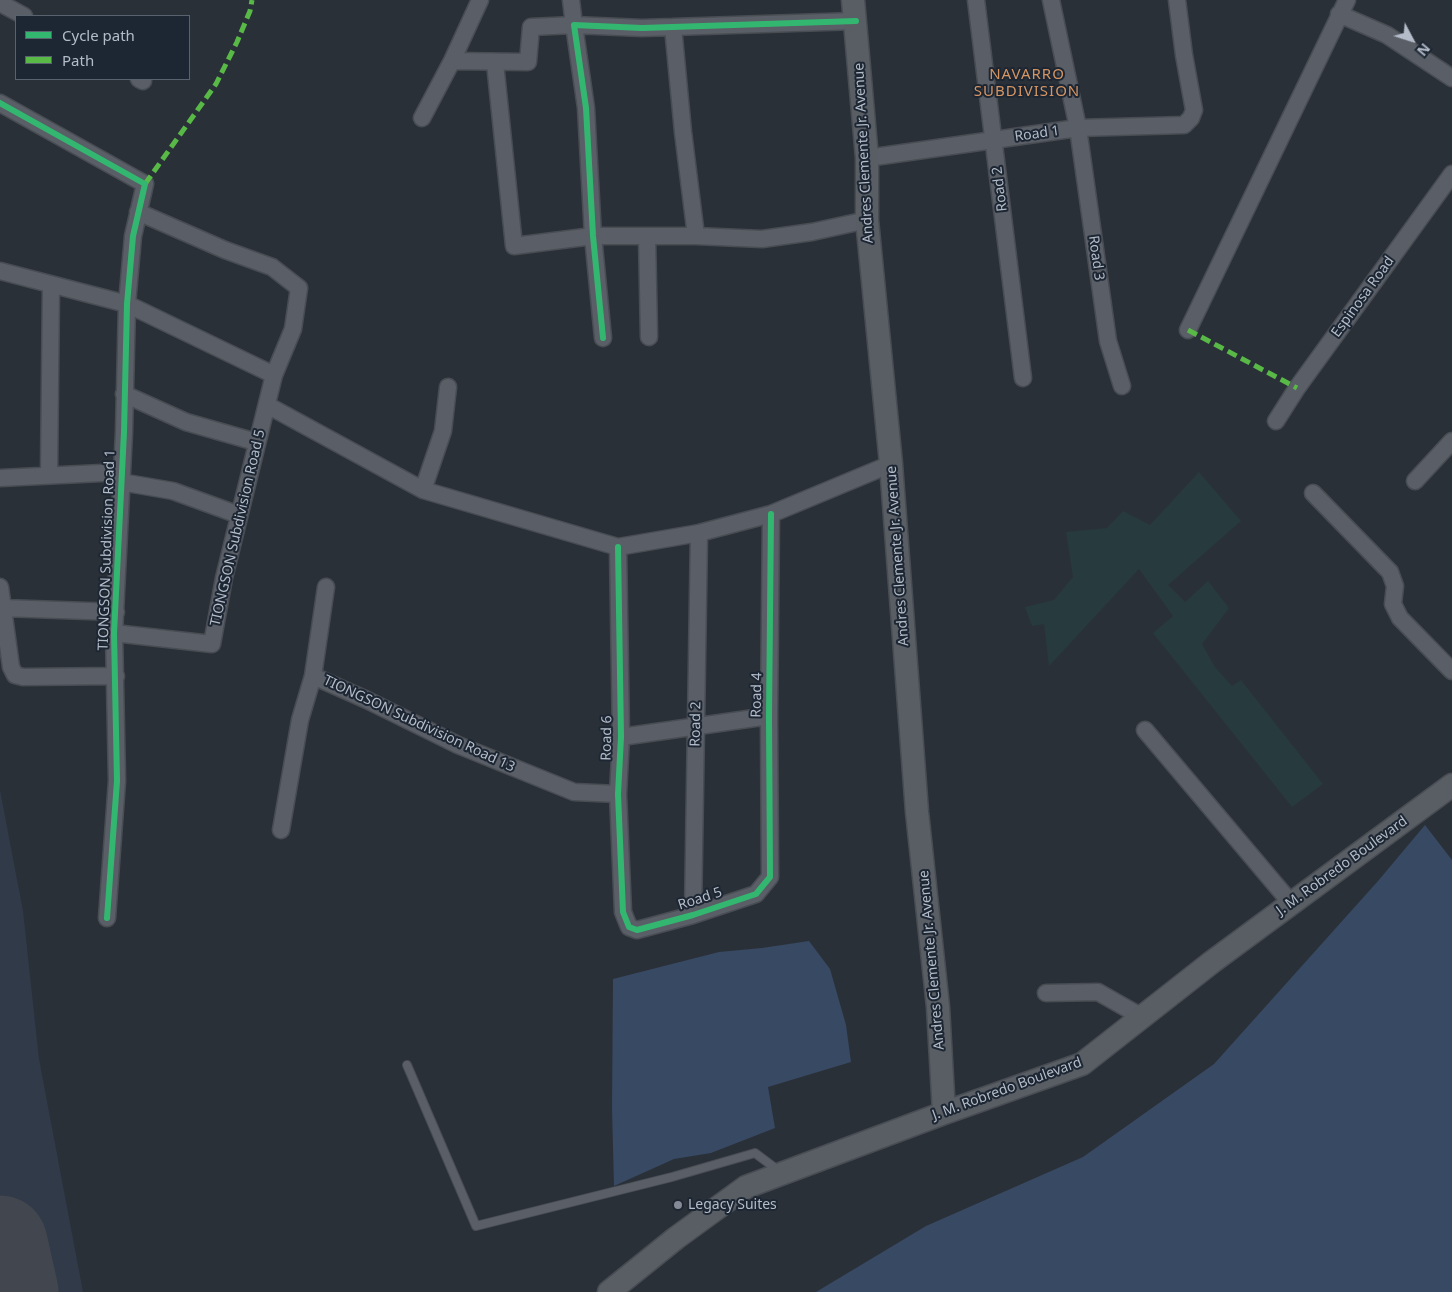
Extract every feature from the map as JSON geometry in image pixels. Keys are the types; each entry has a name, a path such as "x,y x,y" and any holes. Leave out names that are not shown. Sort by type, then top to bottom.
{"main road":[{"name":"Andres Clemente Jr. Avenue","path":"854,11 867,158 867,220 891,464 917,812 938,1007 944,1113"},
{"name":"J. M. Robredo Boulevard","path":"609,1292 676,1238 746,1187 1082,1064 1212,962 1452,785"}],"street":[{"path":"422,118 452,62 480,0"},
{"path":"571,0 586,108 593,236 603,338"},
{"name":"Road 2","path":"976,0 1023,378"},
{"name":"Road 1","path":"867,158 1078,128 1051,0"},
{"path":"1078,128 1184,125 1191,118 1194,110 1184,55 1178,0"},
{"path":"0,3 22,15"},
{"path":"1188,330 1343,7 1452,78"},
{"path":"452,62 528,62 531,26 673,27 854,11"},
{"path":"673,27 683,132 696,236"},
{"path":"495,63 514,246 593,236 696,236 762,239 812,232 867,220"},
{"name":"TIONGSON Subdivision Road 1","path":"0,103 145,184 133,236 128,304 114,633 116,781 107,918"},
{"name":"Road 3","path":"1078,128 1108,341 1122,386"},
{"name":"Espinosa Road","path":"1276,421 1297,388 1452,174"},
{"name":"TIONGSON Subdivision Road 5","path":"114,633 212,644 224,578 256,442 274,375 293,329 299,288 272,267 225,250 138,212"},
{"path":"647,236 649,337"},
{"path":"0,271 128,304 274,375"},
{"path":"49,476 51,285"},
{"path":"423,490 443,431 448,387"},
{"path":"124,394 186,422 256,442"},
{"path":"267,405 423,490 618,547 699,533 771,514 891,464"},
{"path":"1415,481 1452,441"},
{"path":"0,478 49,476 121,477 173,491 239,516"},
{"path":"1313,493 1390,572 1396,586 1393,604 1400,618 1452,671"},
{"name":"Road 4","path":"770,877 771,514"},
{"name":"Road 2","path":"692,915 699,533"},
{"name":"Road 6","path":"618,547 621,737 618,794 623,912 629,927"},
{"path":"0,587 11,667 14,675 23,677 116,676"},
{"path":"313,676 326,587"},
{"path":"3,608 116,612"},
{"name":"TIONGSON Subdivision Road 13","path":"281,830 300,720 313,676 367,700 458,745 574,792 618,794"},
{"path":"621,737 769,716"},
{"path":"1145,730 1291,903"},
{"name":"Road 5","path":"629,927 637,930 692,915 756,894 770,877"},
{"path":"1046,993 1098,992 1142,1017"}],"lane":[{"path":"407,1065 476,1226 672,1177 755,1153 782,1174"}],"shaded area":[{"path":"0,790 23,911 39,1059 83,1292 0,1292"}],"green space":[{"path":"1199,472 1241,521 1168,585 1185,602 1208,581 1229,608 1202,644 1215,667 1232,686 1241,680 1323,784 1292,807 1153,633 1173,616 1139,569 1049,666 1044,624 1032,626 1025,607 1054,600 1073,577 1066,532 1107,528 1123,511 1150,525"}],"water":[{"path":"1425,825 1452,860 1452,1292 816,1292 926,1226 1083,1157 1214,1064 1378,881"},
{"path":"809,941 830,969 846,1025 851,1062 768,1087 775,1128 711,1153 674,1159 614,1186 612,1109 613,979 719,952"}],"runway":[{"path":"0,1243 11,1292"}],"marked path":[{"path":"145,184 216,84 237,42 250,11 252,0"},
{"path":"1188,330 1297,388"}],"cycle path":[{"path":"603,338 593,236 586,108 574,25 642,28 856,21"},
{"path":"0,103 145,184 133,236 127,304 124,432 114,633 117,781 107,918"},
{"path":"618,547 621,737 618,794 623,912 629,927 637,930 693,915 756,894 770,877 771,514"}],"place":[{"name":"Legacy Suites","path":"678,1205"}],"district":[{"name":"NAVARRO SUBDIVISION","path":"1027,84"}]}
